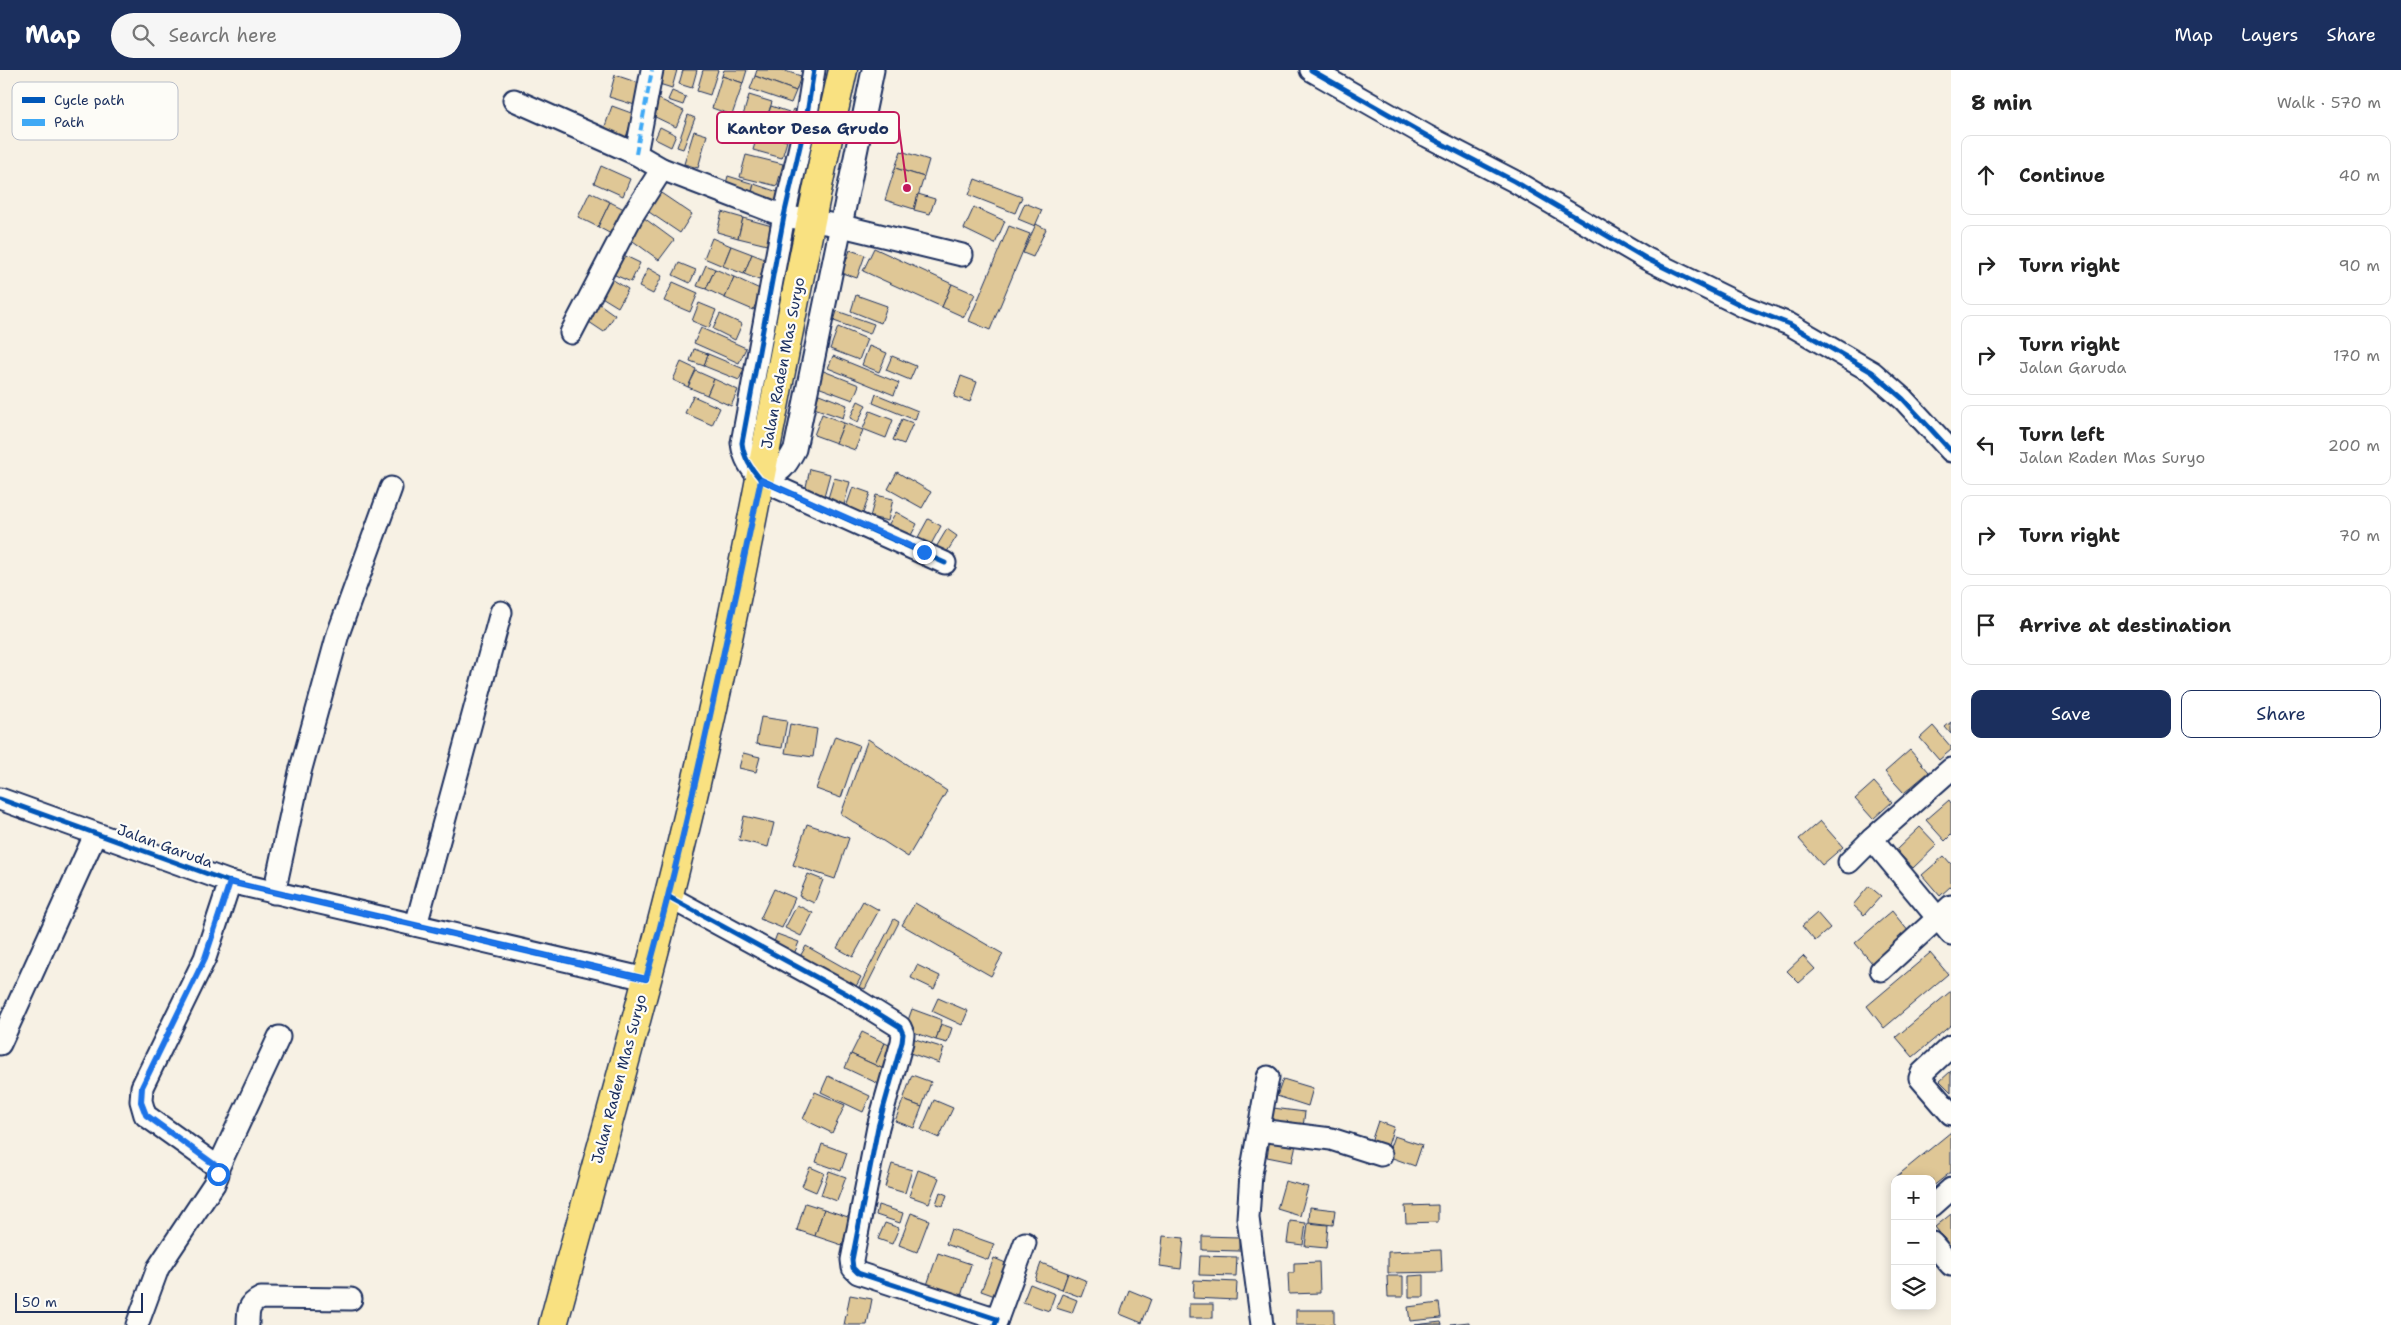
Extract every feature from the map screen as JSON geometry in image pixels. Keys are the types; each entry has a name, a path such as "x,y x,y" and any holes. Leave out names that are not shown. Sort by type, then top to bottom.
{"main road":[{"name":"Jalan Raden Mas Suryo","path":"553,1325 669,896 761,480 811,220 843,70"}],"street":[{"path":"636,154 652,70"},
{"path":"814,70 806,120 784,216 742,442 747,464 761,480 945,562"},
{"path":"761,480 778,474 786,466 795,449 873,70"},
{"path":"1311,70 1427,136 1514,181 1647,259 1745,307 1789,324 1872,372 1903,399 1951,451"},
{"path":"514,100 636,154 662,169 784,216 842,226 962,255"},
{"path":"570,333 632,216 662,169"},
{"path":"274,893 300,772 338,634 391,488"},
{"path":"416,924 501,612"},
{"path":"1849,862 1951,769"},
{"name":"Jalan Garuda","path":"0,799 230,882 646,979"},
{"path":"0,1044 96,835"},
{"path":"1872,839 1944,912 1951,934"},
{"path":"217,1170 215,1165 146,1115 141,1102 142,1087 205,958 230,882"},
{"path":"669,896 847,994 900,1027 902,1042 878,1127 852,1268 858,1273 996,1322 1025,1243"},
{"path":"1881,970 1944,912"},
{"path":"136,1325 158,1268 214,1184 217,1170 279,1037"},
{"path":"1951,1046 1922,1073 1920,1078 1951,1114"},
{"path":"1262,1325 1248,1218 1251,1174 1268,1076"},
{"path":"1259,1130 1331,1139 1381,1155"},
{"path":"1936,1202 1951,1189"},
{"path":"1936,1247 1951,1265"},
{"path":"248,1325 248,1310 252,1302 261,1298 351,1299"}],"building":[{"path":"660,70 677,70 672,88 656,83"},
{"path":"683,70 697,70 692,88 679,84"},
{"path":"703,70 718,70 710,95 697,91"},
{"path":"724,70 747,70 743,83 722,76"},
{"path":"757,70 782,70 801,76 796,91 755,76"},
{"path":"615,75 642,84 635,105 609,97"},
{"path":"722,76 743,83 732,115 712,108"},
{"path":"755,76 796,91 791,103 750,89"},
{"path":"672,91 686,97 683,105 668,100"},
{"path":"749,95 772,102 764,126 742,119"},
{"path":"657,98 684,111 676,127 649,114"},
{"path":"612,106 634,114 626,137 604,129"},
{"path":"771,106 789,112 783,132 764,126"},
{"path":"793,109 805,114 795,137 783,132"},
{"path":"688,115 695,118 683,149 677,147"},
{"path":"660,127 676,135 671,147 655,139"},
{"path":"694,131 707,135 698,168 684,164"},
{"path":"758,133 787,141 782,158 753,150"},
{"path":"901,151 929,160 924,177 895,168"},
{"path":"746,155 783,164 777,186 740,177"},
{"path":"601,166 630,179 623,196 594,183"},
{"path":"895,168 924,177 914,209 885,200"},
{"path":"728,176 754,184 750,200 724,191"},
{"path":"975,179 1022,197 1015,213 969,195"},
{"path":"754,184 781,193 776,208 750,200"},
{"path":"658,191 692,214 680,233 646,210"},
{"path":"590,192 610,202 598,227 578,217"},
{"path":"918,194 935,199 930,214 914,210"},
{"path":"610,202 626,210 613,235 598,227"},
{"path":"1025,203 1042,210 1035,226 1018,219"},
{"path":"974,207 1005,221 995,244 964,229"},
{"path":"722,212 743,218 738,238 717,232"},
{"path":"640,215 674,240 659,260 626,236"},
{"path":"743,218 772,226 767,245 738,238"},
{"path":"1036,224 1046,229 1033,257 1023,253"},
{"path":"1009,226 1030,234 990,330 969,321"},
{"path":"712,238 731,246 723,266 704,258"},
{"path":"731,246 752,254 744,274 723,266"},
{"path":"874,248 952,284 942,307 863,271"},
{"path":"850,250 865,255 857,278 842,273"},
{"path":"617,252 640,263 631,282 608,272"},
{"path":"752,254 767,260 759,280 744,274"},
{"path":"679,263 696,270 690,283 673,275"},
{"path":"706,265 715,269 706,289 697,286"},
{"path":"648,268 662,276 653,294 639,287"},
{"path":"715,269 734,277 725,298 706,289"},
{"path":"734,277 762,290 753,310 725,298"},
{"path":"610,278 628,289 618,307 600,296"},
{"path":"673,282 698,293 690,312 664,301"},
{"path":"952,284 975,294 964,317 942,307"},
{"path":"856,295 887,306 881,323 851,311"},
{"path":"598,303 615,315 604,332 586,320"},
{"path":"699,303 716,310 709,328 692,321"},
{"path":"837,311 874,324 870,334 834,321"},
{"path":"720,314 742,324 735,340 713,329"},
{"path":"838,327 867,339 859,360 830,349"},
{"path":"701,328 746,348 739,363 694,343"},
{"path":"869,346 887,353 879,372 862,365"},
{"path":"694,349 708,354 704,366 690,361"},
{"path":"708,354 744,369 739,380 704,366"},
{"path":"833,356 899,383 894,395 828,368"},
{"path":"892,356 916,366 910,380 886,370"},
{"path":"681,362 696,369 688,387 673,380"},
{"path":"821,370 859,385 853,400 815,386"},
{"path":"696,371 714,379 707,395 688,387"},
{"path":"961,376 977,382 970,402 954,397"},
{"path":"714,379 738,390 731,406 707,395"},
{"path":"819,394 847,405 843,418 814,408"},
{"path":"876,394 918,411 915,420 873,403"},
{"path":"693,396 720,408 712,425 685,413"},
{"path":"858,401 866,405 858,422 850,418"},
{"path":"870,411 893,420 886,438 863,429"},
{"path":"822,414 844,423 836,443 814,435"},
{"path":"902,419 913,423 904,444 893,440"},
{"path":"844,423 863,430 855,450 836,443"},
{"path":"810,469 830,474 824,496 805,491"},
{"path":"897,472 931,492 922,508 888,489"},
{"path":"834,478 850,482 843,509 826,505"},
{"path":"853,487 870,493 862,516 845,510"},
{"path":"876,495 893,499 888,521 870,517"},
{"path":"896,512 917,524 909,539 887,527"},
{"path":"928,519 941,526 929,548 916,541"},
{"path":"947,529 957,536 945,555 935,549"},
{"path":"761,717 787,721 782,748 756,744"},
{"path":"1951,722 1951,734 1945,727"},
{"path":"790,724 817,729 813,757 785,753"},
{"path":"1933,726 1951,747 1951,750 1939,760 1920,738"},
{"path":"835,736 859,745 841,798 816,789"},
{"path":"868,739 947,791 908,857 841,814"},
{"path":"1910,750 1929,772 1904,793 1885,772"},
{"path":"743,753 760,757 756,772 739,768"},
{"path":"1874,782 1892,802 1873,819 1855,799"},
{"path":"1949,800 1951,803 1951,835 1945,841 1926,820"},
{"path":"744,816 774,823 768,847 739,840"},
{"path":"1820,821 1843,847 1822,865 1799,839"},
{"path":"807,824 849,838 835,879 793,865"},
{"path":"1920,827 1937,845 1913,868 1896,850"},
{"path":"1944,856 1951,864 1951,886 1940,896 1922,875"},
{"path":"808,874 823,880 814,903 799,896"},
{"path":"1869,886 1881,896 1864,915 1853,905"},
{"path":"774,889 795,898 782,928 760,919"},
{"path":"863,901 879,910 853,957 837,948"},
{"path":"915,903 1003,954 991,976 902,925"},
{"path":"797,905 813,913 801,936 785,928"},
{"path":"1892,911 1909,932 1872,963 1855,943"},
{"path":"1817,913 1830,928 1815,941 1802,926"},
{"path":"894,919 899,922 865,989 859,987"},
{"path":"777,934 799,942 792,959 771,950"},
{"path":"806,946 861,977 853,992 798,960"},
{"path":"1930,953 1948,974 1884,1028 1867,1006"},
{"path":"1803,956 1815,969 1799,983 1787,971"},
{"path":"917,965 940,976 934,989 911,978"},
{"path":"1951,991 1951,1025 1913,1057 1896,1037"},
{"path":"938,998 968,1011 962,1025 932,1011"},
{"path":"912,1009 942,1020 936,1040 905,1029"},
{"path":"941,1024 952,1028 947,1043 936,1040"},
{"path":"862,1032 885,1043 875,1065 851,1054"},
{"path":"912,1038 944,1048 939,1063 907,1052"},
{"path":"885,1043 893,1047 883,1069 875,1065"},
{"path":"851,1054 888,1071 881,1085 845,1068"},
{"path":"1951,1071 1951,1092 1940,1081"},
{"path":"912,1075 931,1082 922,1107 903,1100"},
{"path":"828,1076 870,1096 863,1112 821,1092"},
{"path":"1283,1079 1313,1088 1308,1106 1277,1096"},
{"path":"815,1092 845,1105 832,1133 803,1119"},
{"path":"903,1100 922,1107 914,1128 895,1121"},
{"path":"934,1100 953,1108 939,1138 921,1130"},
{"path":"1273,1108 1305,1112 1302,1134 1270,1129"},
{"path":"1378,1121 1394,1127 1385,1154 1369,1148"},
{"path":"1951,1132 1951,1172 1936,1184 1936,1175 1898,1175"},
{"path":"1271,1134 1297,1140 1292,1162 1267,1157"},
{"path":"1394,1136 1422,1145 1415,1166 1387,1156"},
{"path":"822,1144 847,1153 841,1171 816,1162"},
{"path":"892,1164 912,1170 905,1193 885,1187"},
{"path":"810,1167 824,1173 816,1192 802,1186"},
{"path":"918,1170 939,1178 929,1203 909,1196"},
{"path":"829,1171 846,1177 837,1201 821,1195"},
{"path":"1285,1181 1308,1187 1300,1216 1277,1209"},
{"path":"940,1192 947,1195 943,1206 936,1204"},
{"path":"805,1203 824,1209 815,1236 797,1230"},
{"path":"878,1205 903,1213 900,1223 876,1215"},
{"path":"1438,1205 1438,1222 1406,1223 1405,1206"},
{"path":"1310,1207 1335,1210 1333,1225 1309,1222"},
{"path":"824,1209 851,1218 842,1245 815,1236"},
{"path":"911,1213 929,1220 917,1252 899,1245"},
{"path":"1951,1214 1951,1247 1936,1228"},
{"path":"1290,1221 1306,1223 1303,1245 1287,1243"},
{"path":"885,1223 899,1228 892,1244 878,1239"},
{"path":"1308,1223 1328,1225 1326,1248 1305,1246"},
{"path":"951,1229 994,1244 988,1260 946,1244"},
{"path":"1163,1236 1184,1238 1181,1269 1160,1266"},
{"path":"1202,1236 1239,1237 1239,1251 1202,1250"},
{"path":"1441,1250 1442,1272 1388,1273 1388,1252"},
{"path":"938,1253 971,1264 961,1296 927,1285"},
{"path":"1200,1256 1237,1257 1236,1276 1199,1275"},
{"path":"994,1258 1008,1264 995,1296 981,1291"},
{"path":"1319,1262 1320,1293 1289,1294 1288,1273 1294,1273 1294,1263"},
{"path":"1041,1263 1068,1273 1062,1290 1035,1280"},
{"path":"1068,1273 1087,1281 1081,1297 1062,1290"},
{"path":"1424,1275 1424,1297 1409,1297 1409,1276"},
{"path":"1387,1276 1403,1276 1403,1297 1388,1297"},
{"path":"1194,1280 1237,1282 1236,1300 1193,1298"},
{"path":"1030,1284 1055,1294 1049,1311 1023,1302"},
{"path":"1129,1290 1151,1299 1142,1323 1120,1314"},
{"path":"1062,1294 1077,1300 1072,1313 1056,1308"},
{"path":"850,1295 872,1299 867,1325 844,1325"},
{"path":"1439,1303 1441,1318 1410,1321 1408,1307"},
{"path":"1189,1304 1213,1304 1213,1318 1189,1318"},
{"path":"1296,1310 1334,1310 1334,1325 1296,1325"},
{"path":"1441,1322 1442,1325 1414,1325"},
{"path":"1469,1322 1469,1325 1451,1325 1451,1324"}],"marked path":[{"path":"636,154 652,70"}],"cycle path":[{"path":"814,70 806,120 784,216 742,443 744,454 761,480 945,563"},
{"path":"1311,70 1427,136 1514,181 1647,259 1745,307 1789,324 1872,372 1903,399 1951,451"},
{"path":"0,799 230,882 646,979"},
{"path":"669,897 847,994 900,1027 903,1034 902,1042 878,1127 852,1260 853,1268 858,1273 997,1319 995,1325"}],"place":[{"name":"Kantor Desa Grudo","path":"907,188"}],"route":[{"path":"218,1174 215,1165 146,1115 141,1102 142,1087 205,958 230,882 646,979 702,758 761,480 924,552"}]}
